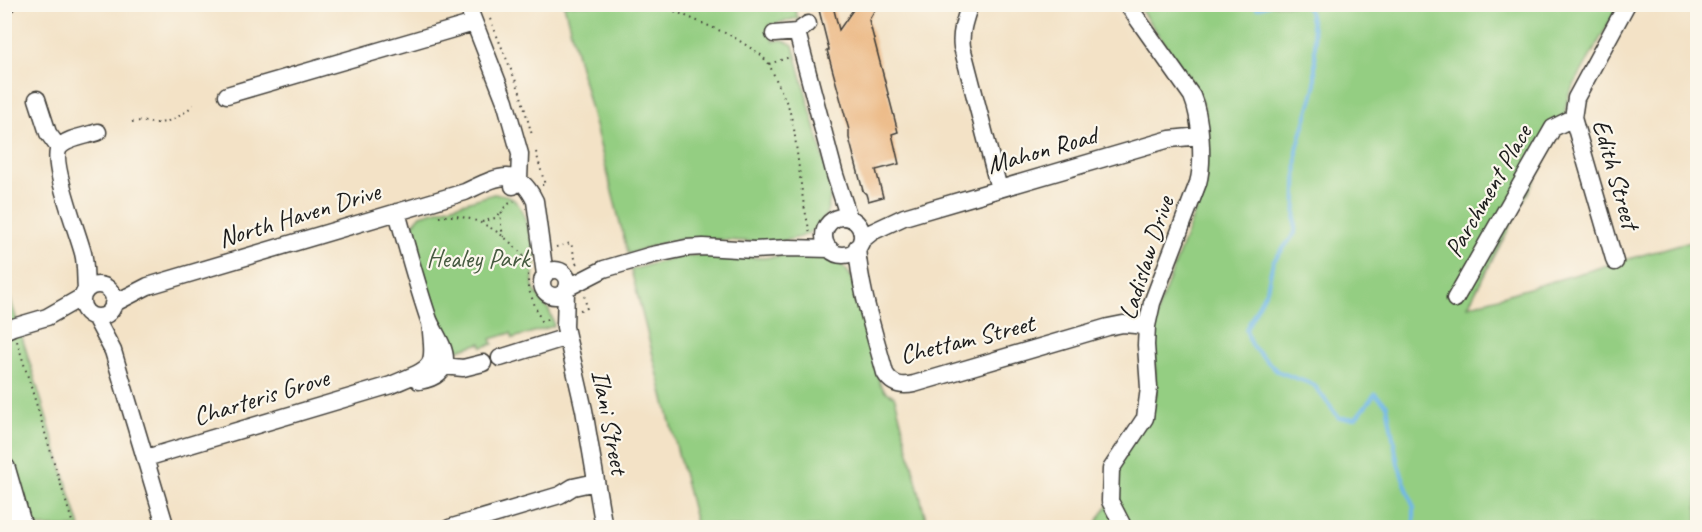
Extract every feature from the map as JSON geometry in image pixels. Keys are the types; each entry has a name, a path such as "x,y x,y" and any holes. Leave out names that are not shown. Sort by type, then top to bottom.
{"main road":[{"path":"4,469 21,528"},
{"path":"4,521 6,528"}],"street":[{"path":"467,4 498,80 515,136 515,185"},
{"path":"970,4 960,38 999,189"},
{"name":"Ladislaw Drive","path":"1124,528 1110,501 1111,469 1144,418 1149,388 1147,326 1152,303 1198,183 1201,165 1197,112 1192,96 1127,4"},
{"name":"Edith Street","path":"1615,262 1573,118 1576,98 1627,4"},
{"path":"227,94 474,22"},
{"path":"774,34 803,28 803,53 835,175 841,222"},
{"path":"37,99 48,133 59,148"},
{"name":"Parchment Place","path":"1455,299 1553,128 1573,118"},
{"path":"98,133 69,141 59,148 58,167 84,255 103,304 113,351 166,528"},
{"name":"Mahon Road","path":"859,244 872,232 900,219 1170,139 1200,136"},
{"name":"North Haven Drive","path":"7,328 47,316 103,304 148,286 465,192 515,185"},
{"name":"Ilani Street","path":"515,185 538,222 545,250 565,278 564,323 579,389 604,528"},
{"name":"Charteris Grove","path":"146,458 391,385 428,379 439,372 443,366 444,354 430,322 397,212"},
{"name":"Mahon Road","path":"789,248 841,222 900,219"},
{"path":"841,222 861,231 859,244 849,254 834,252 824,239 841,222"},
{"name":"Chettam Street","path":"859,244 858,263 885,373 900,386 914,384 1116,325 1147,326"},
{"name":"Mahon Road","path":"548,294 560,295 565,278 686,248 754,250 789,248 834,252"},
{"name":"Chettam Street","path":"834,252 850,268 864,292"},
{"path":"84,255 83,307 103,304"},
{"name":"North Haven Drive","path":"47,316 93,286 103,304"},
{"name":"Ilani Street","path":"548,294 564,323"},
{"name":"Charteris Grove","path":"391,385 426,369 430,364 433,352 430,322"},
{"path":"500,358 564,323"},
{"path":"443,366 463,368 483,363"},
{"path":"449,528 560,495 580,495 597,487"}],"path":[{"path":"658,4 732,36 760,54 769,63 792,118 810,236"},
{"path":"769,63 803,53"},
{"path":"132,122 156,123 172,120 193,105"},
{"path":"504,237 501,224 503,212 515,185"},
{"path":"481,223 503,212"},
{"path":"437,217 458,216 481,223 515,245 524,256 528,270 528,288 542,321 564,323 587,308 565,278 571,243 524,256"},
{"path":"7,328 74,528"}],"green space":[{"path":"564,5 794,5 798,18 769,25 773,41 783,40 793,45 830,183 828,209 817,227 801,237 779,241 686,239 628,254"},
{"path":"1137,5 1619,5 1569,94 1565,110 1568,126 1560,132 1468,306 1697,239 1697,527 1093,528 1110,501 1111,469 1147,401 1156,398 1154,335 1159,307 1205,185 1206,118 1204,106 1195,86"},
{"name":"Healey Park","path":"494,194 510,197 520,206 535,252 534,289 549,311 554,326 513,338 511,333 491,339 493,344 482,347 481,343 451,352 425,280 412,235 413,224 421,215"},
{"path":"798,254 822,256 835,260 852,278 880,384 885,391 894,396 897,405 928,527 697,527 631,270 684,256 763,258"},
{"path":"4,278 80,527 29,527 5,441"}],"building":[{"path":"857,4 878,4 869,20 898,132 892,134 899,164 876,170 883,197 868,201 863,191 849,138 849,130 827,50 829,50 819,10 833,6 839,30"}],"waterway":[{"path":"1253,4 1257,8 1269,4"},
{"path":"1303,4 1309,11 1315,41 1315,88 1297,149 1295,233 1273,262 1267,289 1246,329 1251,345 1277,371 1314,385 1339,418 1356,418 1375,394 1387,405 1398,464 1414,508 1414,528"}]}
